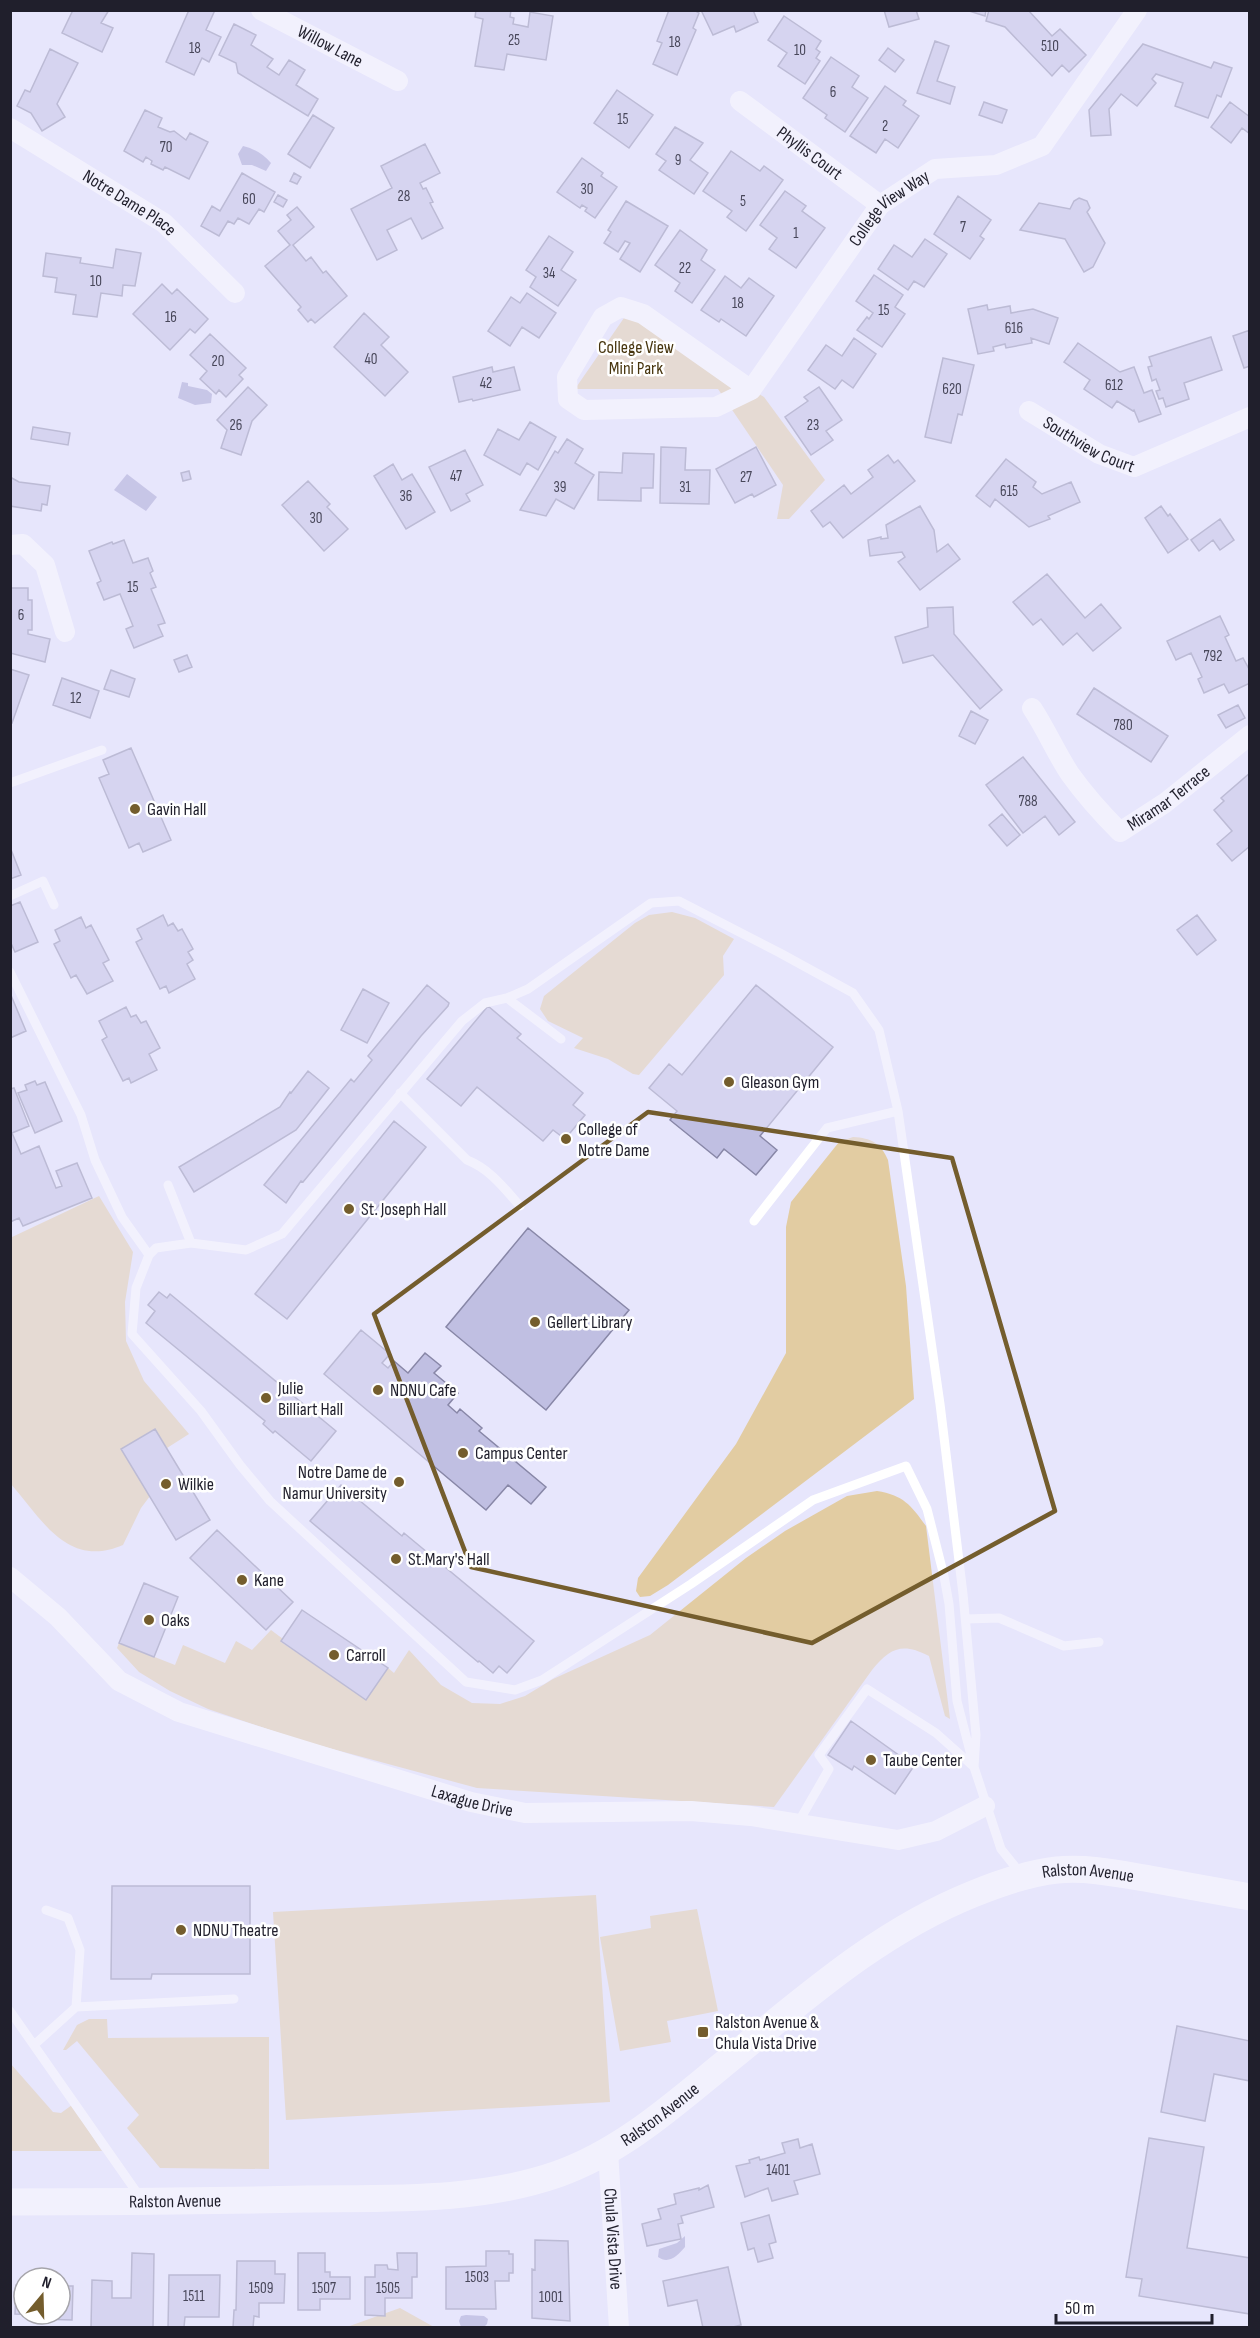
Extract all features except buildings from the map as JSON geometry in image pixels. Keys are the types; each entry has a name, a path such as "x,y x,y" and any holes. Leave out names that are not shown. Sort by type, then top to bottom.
{"main road":[{"name":"Ralston Avenue","path":"10,2202 424,2198 493,2191 527,2184 562,2172 608,2151 684,2096 838,1971 874,1945 912,1922 953,1902 1023,1876 1057,1870 1090,1870 1250,1897"}],"street":[{"name":"Willow Lane","path":"261,10 398,81"},
{"name":"College View Way","path":"751,390 643,315 621,308 603,317 567,377 568,399 584,410 716,407 751,390 880,205 935,169 996,165 1042,146 1137,10"},
{"name":"Phyllis Court","path":"740,100 880,205"},
{"name":"Notre Dame Place","path":"10,128 164,223 235,293"},
{"name":"Southview Court","path":"1029,411 1099,454 1134,467 1250,417"},
{"path":"10,545 23,544 45,565 65,632"},
{"name":"Miramar Terrace","path":"1032,708 1069,773 1090,801 1120,832 1165,803 1250,735"},
{"name":"Laxague Drive","path":"10,1577 57,1617 119,1681 179,1712 471,1802 525,1813 691,1810 751,1816 898,1840 936,1831 986,1806"},
{"name":"Chula Vista Drive","path":"608,2151 620,2328"}],"lane":[{"path":"10,783 102,750"},
{"path":"10,896 43,881 54,905"},
{"path":"974,1767 976,1735 966,1619 940,1404 898,1111 879,1030 853,993 679,901 651,903 528,989 507,998 485,1003 462,1021 282,1234 246,1250 191,1242 156,1248 149,1256 136,1288 132,1334 201,1411 240,1465 270,1501 466,1682 515,1690 543,1680 691,1584 813,1500 906,1466 927,1509 944,1576 949,1604 957,1701 974,1767 1001,1849 1023,1876"},
{"path":"10,972 81,1115 95,1160 122,1217 149,1256"},
{"path":"507,998 561,1039"},
{"path":"400,1092 467,1160 479,1165 492,1175 520,1206"},
{"path":"754,1221 827,1128 898,1111"},
{"path":"168,1185 191,1242"},
{"path":"966,1619 999,1618 1064,1646 1099,1642"},
{"path":"798,1824 829,1768 819,1755 867,1689 936,1733 974,1767"},
{"path":"46,1910 68,1918 80,1950 76,2007"},
{"path":"34,2045 76,2007 234,1999"},
{"path":"10,2011 143,2202"}],"highlighted area":[{"path":"648,1112 952,1158 1055,1511 812,1643 471,1567 374,1314"}],"green space":[{"name":"College View Mini Park","path":"626,315 764,397 825,480 789,519 777,519 783,485 718,389 575,389"},
{"path":"672,912 695,918 734,939 723,956 724,975 639,1075 633,1074 608,1059 574,1048 583,1038 548,1021 540,1009 544,996 635,923 649,915"},
{"path":"853,1137 875,1142 888,1160 906,1286 914,1399 668,1585 650,1596 640,1597 636,1591 638,1578 736,1444 786,1353 786,1227 791,1202 839,1142"},
{"path":"99,1196 133,1252 125,1302 126,1341 144,1381 189,1434 167,1448 155,1429 122,1449 150,1496 141,1508 123,1545 104,1551 87,1551 72,1546 58,1537 11,1484 10,1238"},
{"path":"877,1491 894,1495 906,1502 926,1526 950,1719 945,1716 929,1656 904,1648 891,1652 872,1670 774,1807 477,1788 303,1741 208,1709 170,1691 139,1672 117,1648 119,1643 175,1665 183,1645 225,1663 236,1641 252,1650 271,1630 283,1639 281,1642 366,1699 388,1668 394,1673 409,1650 441,1685 472,1703 500,1704 525,1696 553,1679 650,1635 746,1558 785,1531 847,1496"},
{"path":"596,1895 610,2102 286,2120 273,1912"},
{"path":"697,1909 718,2011 667,2021 671,2042 620,2051 600,1937 651,1928 650,1916"},
{"path":"89,2019 107,2019 108,2038 269,2037 269,2169 160,2168 127,2128 139,2115 77,2041 63,2050 77,2025"},
{"path":"10,2063 53,2112 61,2113 72,2105 102,2151 11,2151"},
{"path":"400,2308 434,2327 344,2328"}],"water":[{"path":"243,146 258,152 271,163 266,171 252,165 242,165 238,154"},
{"path":"182,382 188,383 188,386 207,390 212,394 211,403 195,405 178,398"},
{"path":"127,474 157,497 146,511 114,490"},
{"path":"685,2236 685,2247 676,2256 666,2260 658,2257 659,2249 677,2243"},
{"path":"461,2316 484,2316 488,2319 487,2324 484,2327 461,2327 459,2321"}],"place":[{"name":"Gavin Hall","path":"135,809"},
{"name":"Gleason Gym","path":"729,1082"},
{"name":"College of Notre Dame","path":"566,1139"},
{"name":"St. Joseph Hall","path":"349,1209"},
{"name":"Gellert Library","path":"535,1322"},
{"name":"NDNU Cafe","path":"378,1390"},
{"name":"Julie Billiart Hall","path":"266,1398"},
{"name":"Campus Center","path":"463,1453"},
{"name":"Notre Dame de Namur University","path":"399,1482"},
{"name":"Wilkie","path":"166,1484"},
{"name":"St.Mary's Hall","path":"396,1559"},
{"name":"Kane","path":"242,1580"},
{"name":"Oaks","path":"149,1620"},
{"name":"Carroll","path":"334,1655"},
{"name":"Taube Center","path":"871,1760"},
{"name":"NDNU Theatre","path":"181,1930"},
{"name":"Ralston Avenue & Chula Vista Drive","path":"703,2032"}]}
